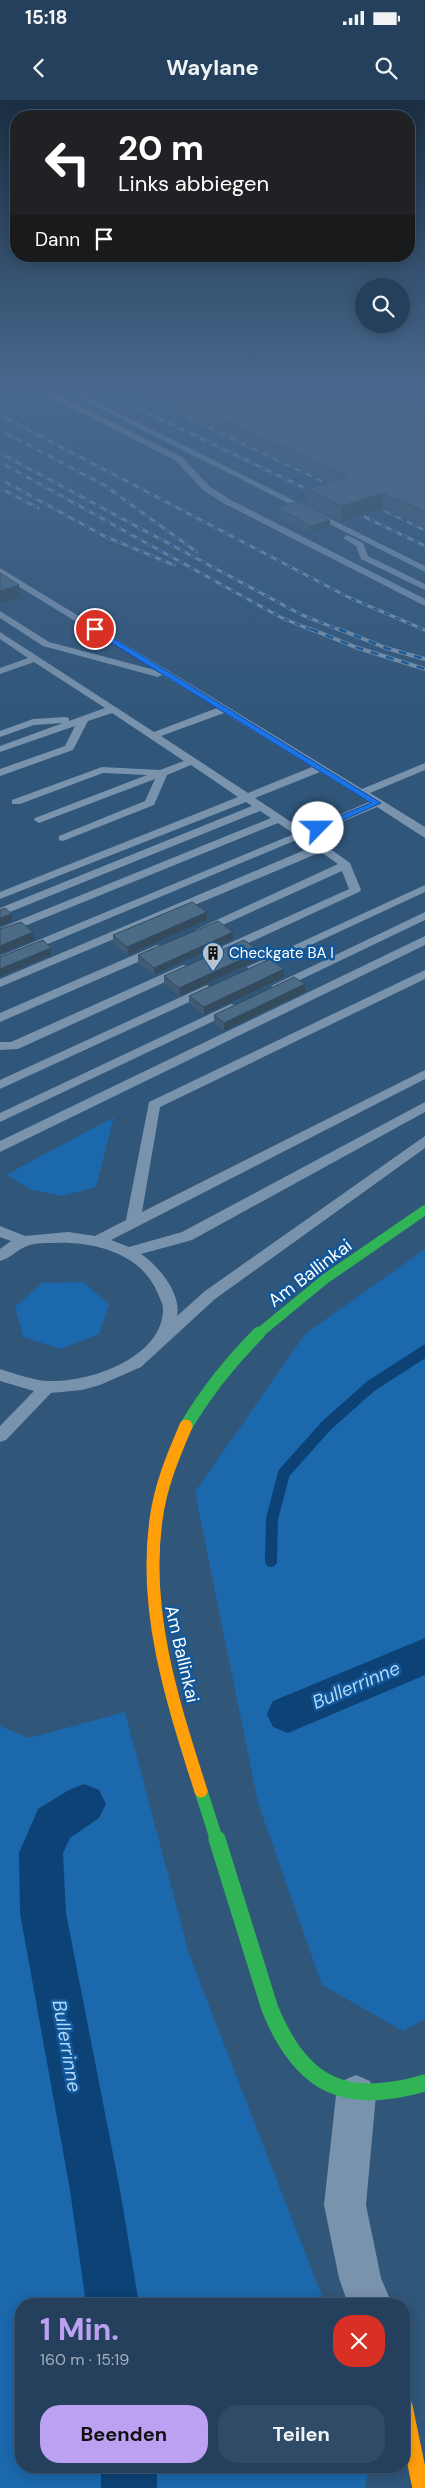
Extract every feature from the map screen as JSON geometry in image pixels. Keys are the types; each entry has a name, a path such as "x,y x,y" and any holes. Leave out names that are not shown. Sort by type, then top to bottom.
{"street":[{"name":"Am Ballinkai","path":"425,1210 275,1320 246,1345 200,1400 164,1473 156,1508 149,1564 155,1623 181,1727 274,2020 291,2051 310,2071 321,2080 356,2095 371,2097 395,2094 425,2082"},
{"path":"356,2095 348,2158 345,2205 360,2278 368,2298"},
{"path":"410,2435 421,2488"}],"lane":[{"path":"224,500 425,603"},
{"path":"272,500 360,545 364,557 425,587"},
{"path":"289,500 425,568"},
{"path":"329,555 371,542"},
{"path":"0,571 424,831"},
{"path":"0,614 46,644 174,678"},
{"path":"0,635 247,796 346,865 356,890 211,956"},
{"path":"0,681 1,670 36,658"},
{"path":"0,749 113,709"},
{"path":"154,735 224,709"},
{"path":"0,726 26,717 84,719"},
{"path":"0,734 33,722 84,719"},
{"path":"0,741 40,727 84,719"},
{"path":"0,757 54,737 84,719"},
{"path":"0,765 62,742 84,719"},
{"path":"0,773 69,748 84,719"},
{"path":"39,820 117,781 163,772 193,761"},
{"path":"361,793 425,766"},
{"path":"0,896 320,768"},
{"path":"39,820 102,770 163,772"},
{"path":"39,820 150,804 163,772"},
{"path":"39,820 134,792 163,772"},
{"path":"0,960 377,803"},
{"path":"0,912 262,806"},
{"path":"0,932 280,818"},
{"path":"0,983 322,847"},
{"path":"191,934 346,865"},
{"path":"244,972 425,888"},
{"path":"266,992 425,916"},
{"path":"0,1147 425,940"},
{"path":"0,1018 173,942"},
{"path":"0,1046 12,1046 193,964"},
{"path":"133,1221 154,1105 425,974"},
{"path":"0,1085 217,984"},
{"path":"0,1118 239,1004"},
{"path":"99,1240 133,1221 425,1074"},
{"path":"130,1252 187,1236 425,1106"},
{"path":"0,1375 47,1387 81,1386 112,1376 139,1359 210,1295 425,1141"},
{"path":"0,1231 24,1241"},
{"path":"0,1256 24,1241 63,1237 99,1240 130,1252 159,1279 171,1307 163,1337"},
{"path":"0,1436 47,1387"}],"shaded area":[{"path":"114,1117 96,1187 62,1196 33,1190 6,1175"},
{"path":"425,1249 425,2019 403,2031 322,1985 258,1803 195,1492 305,1334"},
{"path":"83,1282 109,1304 99,1334 61,1349 23,1337 15,1307 42,1283"},
{"path":"125,1712 189,1954 323,2298 15,2298 15,2473 368,2473 365,2488 0,2488 0,1726 29,1738"}],"building":[{"path":"331,500 360,500 342,506"},
{"path":"399,500 425,500 425,512"},
{"path":"295,502 330,520 311,526 277,508"},
{"path":"0,573 19,585 0,591"},
{"path":"192,902 207,912 127,947 113,935"},
{"path":"5,908 12,914 0,918 0,910"},
{"path":"218,921 233,932 154,968 138,955"},
{"path":"21,922 33,932 0,946 0,929"},
{"path":"43,940 51,948 0,969 0,957"},
{"path":"244,940 260,951 179,988 164,976"},
{"path":"270,959 284,969 204,1007 189,996"},
{"path":"294,977 305,984 224,1023 214,1015"}],"waterway":[{"path":"271,1561 272,1519 284,1473 327,1425 371,1386 425,1351"},
{"name":"Bullerrinne","path":"288,1714 425,1656"},
{"name":"Bullerrinne","path":"84,1804 54,1824 41,1853 43,1913 95,2190 112,2298"},
{"name":"Bullerrinne","path":"129,2473 129,2488"}],"railway":[{"path":"24,500 38,508"},
{"path":"39,500 104,536 174,565"},
{"path":"69,500 282,618 314,631"},
{"path":"88,500 302,615 342,631"},
{"path":"125,500 197,552"},
{"path":"163,500 350,598 425,630"},
{"path":"369,503 425,530"},
{"path":"348,509 425,546"},
{"path":"311,629 355,647 425,669"},
{"path":"339,629 386,648 425,659"}],"traffic: fast":[{"path":"186,1426 206,1392 231,1361 260,1332 325,1279 425,1210"},
{"path":"201,1791 267,2000 278,2029 293,2050 310,2070 324,2081 339,2089 354,2093 388,2092 425,2083"}],"traffic: slow":[{"path":"186,1426 167,1473 156,1519 152,1564 154,1608 162,1653 173,1698 201,1791"},
{"path":"410,2435 421,2488"}],"place":[{"name":"Checkgate BA I","path":"213,972"}],"route":[{"path":"95,629 377,803 318,828"}]}
